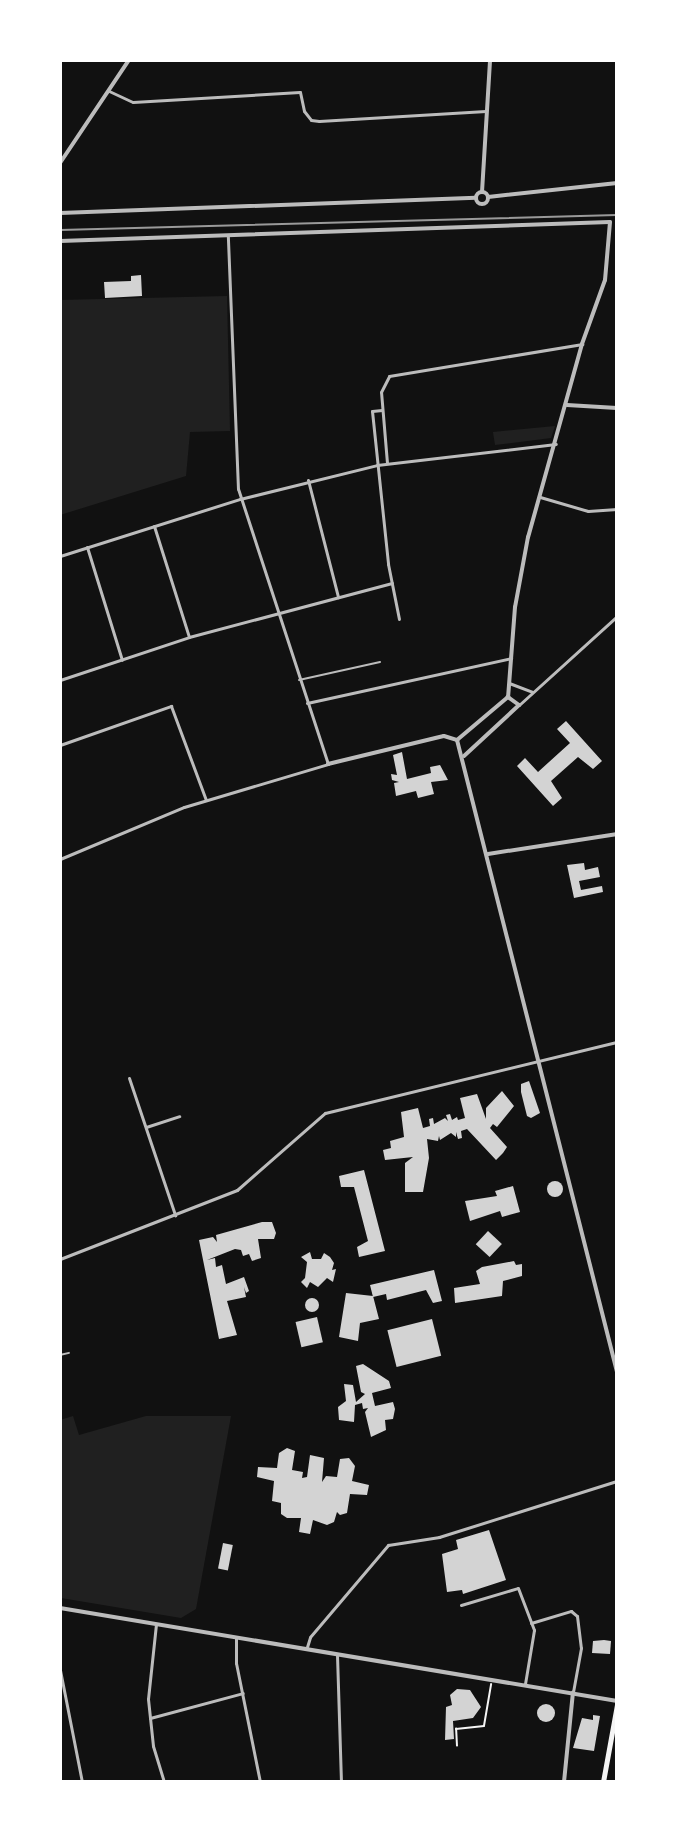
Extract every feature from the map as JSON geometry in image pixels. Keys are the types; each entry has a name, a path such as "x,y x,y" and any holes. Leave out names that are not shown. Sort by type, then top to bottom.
{"main road":[{"path":"603,1782 617,1703"}],"street":[{"path":"60,163 129,60"},
{"path":"60,213 476,198 482,192 490,60"},
{"path":"109,91 133,102 300,92 304,111 311,120 319,121 486,111"},
{"path":"476,198 481,203 488,197 617,183"},
{"path":"482,192 488,197"},
{"path":"457,740 508,697 519,581 582,344 605,280 610,222"},
{"path":"60,241 617,222"},
{"path":"228,236 240,499 328,764"},
{"path":"387,463 382,410 384,380 582,344"},
{"path":"567,405 617,408"},
{"path":"382,410 372,411 392,583 399,619"},
{"path":"60,556 308,480 387,463 556,444"},
{"path":"308,480 338,597"},
{"path":"540,497 588,511 617,509"},
{"path":"154,526 189,637"},
{"path":"87,546 122,660"},
{"path":"60,680 189,637 392,583"},
{"path":"464,757 617,616"},
{"path":"307,703 511,658"},
{"path":"299,680 380,662"},
{"path":"509,683 532,692"},
{"path":"508,697 519,705"},
{"path":"60,745 171,706 206,800"},
{"path":"60,859 206,800 328,764 444,736 457,740"},
{"path":"457,740 464,757 617,1372"},
{"path":"488,854 617,834"},
{"path":"60,1258 237,1190 326,1113 617,1042"},
{"path":"129,1078 175,1215"},
{"path":"146,1127 179,1116"},
{"path":"307,1647 310,1637 388,1545 439,1537 617,1481"},
{"path":"461,1605 518,1588 534,1629 525,1684"},
{"path":"60,1608 492,1678 573,1692 617,1703"},
{"path":"531,1623 571,1611 577,1617 581,1648 573,1692 564,1782"},
{"path":"156,1624 148,1680 150,1718 164,1782"},
{"path":"236,1637 243,1693 260,1782"},
{"path":"337,1653 341,1782"},
{"path":"60,1670 82,1782"},
{"path":"150,1718 243,1693"}],"lane":[{"path":"60,1355 69,1353"}],"path":[{"path":"457,1746 456,1729 484,1726 492,1678"}],"shaded area":[{"path":"227,296 230,431 190,432 186,476 60,515 60,300"},
{"path":"555,426 551,438 495,445 493,432"},
{"path":"73,1416 79,1435 146,1416 231,1416 196,1609 181,1618 61,1598 60,1420"}],"building":[{"path":"141,275 142,296 105,298 104,282 131,281 131,276"},
{"path":"566,721 602,761 593,769 578,757 551,781 562,798 553,806 517,766 525,758 538,772 570,743 557,729"},
{"path":"402,752 407,779 431,773 430,767 440,765 448,780 431,782 434,794 418,798 416,791 396,796 394,783 399,782 392,780 391,774 397,775 393,755"},
{"path":"584,863 585,870 598,867 600,877 579,881 581,890 602,886 603,892 574,898 567,865"},
{"path":"529,1081 540,1113 531,1118 527,1116 521,1092 521,1084"},
{"path":"502,1091 514,1106 497,1127 493,1124 490,1128 507,1147 503,1153 496,1160 467,1129 461,1131 462,1138 458,1139 456,1132 456,1137 451,1133 440,1140 439,1136 438,1141 427,1139 429,1158 423,1192 405,1192 405,1163 413,1157 385,1160 383,1150 391,1148 390,1141 404,1137 401,1112 418,1108 423,1128 430,1126 429,1119 433,1118 434,1124 445,1118 448,1121 446,1115 450,1114 452,1120 457,1117 458,1120 465,1118 460,1098 477,1094 486,1119 486,1108"},
{"path":"364,1170 385,1251 359,1257 357,1247 368,1241 354,1187 341,1187 339,1176"},
{"path":"552,1181 558,1181 563,1189 561,1195 552,1197 547,1192 547,1186"},
{"path":"513,1186 520,1212 502,1217 500,1211 470,1221 465,1201 497,1196 495,1191"},
{"path":"262,1222 272,1222 276,1233 274,1239 258,1239 261,1258 252,1261 249,1254 243,1256 241,1250 235,1249 207,1260 215,1258 216,1267 222,1265 226,1284 244,1277 249,1291 246,1293 244,1287 246,1297 227,1301 237,1335 219,1339 199,1240 213,1237 217,1242 216,1235"},
{"path":"488,1231 502,1244 490,1257 476,1244"},
{"path":"310,1252 312,1259 321,1259 324,1253 330,1257 334,1263 332,1270 336,1269 333,1282 327,1278 318,1287 310,1282 307,1288 301,1282 305,1278 307,1262 301,1257"},
{"path":"514,1261 516,1265 522,1264 522,1276 503,1281 502,1296 455,1303 454,1288 480,1284 476,1271 482,1267"},
{"path":"434,1270 442,1301 433,1303 426,1290 387,1300 386,1294 373,1297 370,1285"},
{"path":"346,1293 373,1296 379,1319 360,1323 358,1341 339,1337"},
{"path":"312,1298 317,1300 319,1305 317,1310 312,1312 307,1310 305,1305 307,1300"},
{"path":"317,1317 323,1342 301,1347 296,1322"},
{"path":"432,1319 441,1356 397,1367 387,1330"},
{"path":"363,1364 389,1381 391,1388 372,1393 375,1406 393,1402 395,1409 393,1419 385,1420 386,1430 371,1437 365,1412 368,1408 363,1409 362,1403 355,1405 354,1422 339,1420 338,1407 346,1401 344,1384 353,1385 356,1402 365,1394 361,1392 356,1366"},
{"path":"287,1448 295,1451 292,1470 303,1472 302,1478 307,1477 310,1455 324,1458 322,1482 326,1476 337,1477 340,1459 349,1458 355,1466 352,1481 369,1485 367,1495 350,1494 347,1513 340,1515 337,1512 334,1522 327,1525 313,1520 310,1534 299,1532 301,1518 287,1518 281,1514 281,1503 272,1501 274,1481 257,1477 258,1467 277,1468 279,1453"},
{"path":"489,1530 506,1580 463,1594 462,1590 447,1592 442,1554 458,1549 456,1540"},
{"path":"223,1543 233,1545 228,1570 218,1569"},
{"path":"593,1641 611,1641 610,1654 592,1653"},
{"path":"457,1689 470,1690 481,1707 473,1718 453,1721 454,1739 445,1740 446,1707 452,1705 450,1695"},
{"path":"542,1704 550,1704 555,1709 553,1720 542,1722 537,1717 537,1709"},
{"path":"593,1715 600,1716 594,1751 573,1748 582,1718 593,1720"}],"railway":[{"path":"60,230 617,215"}]}
